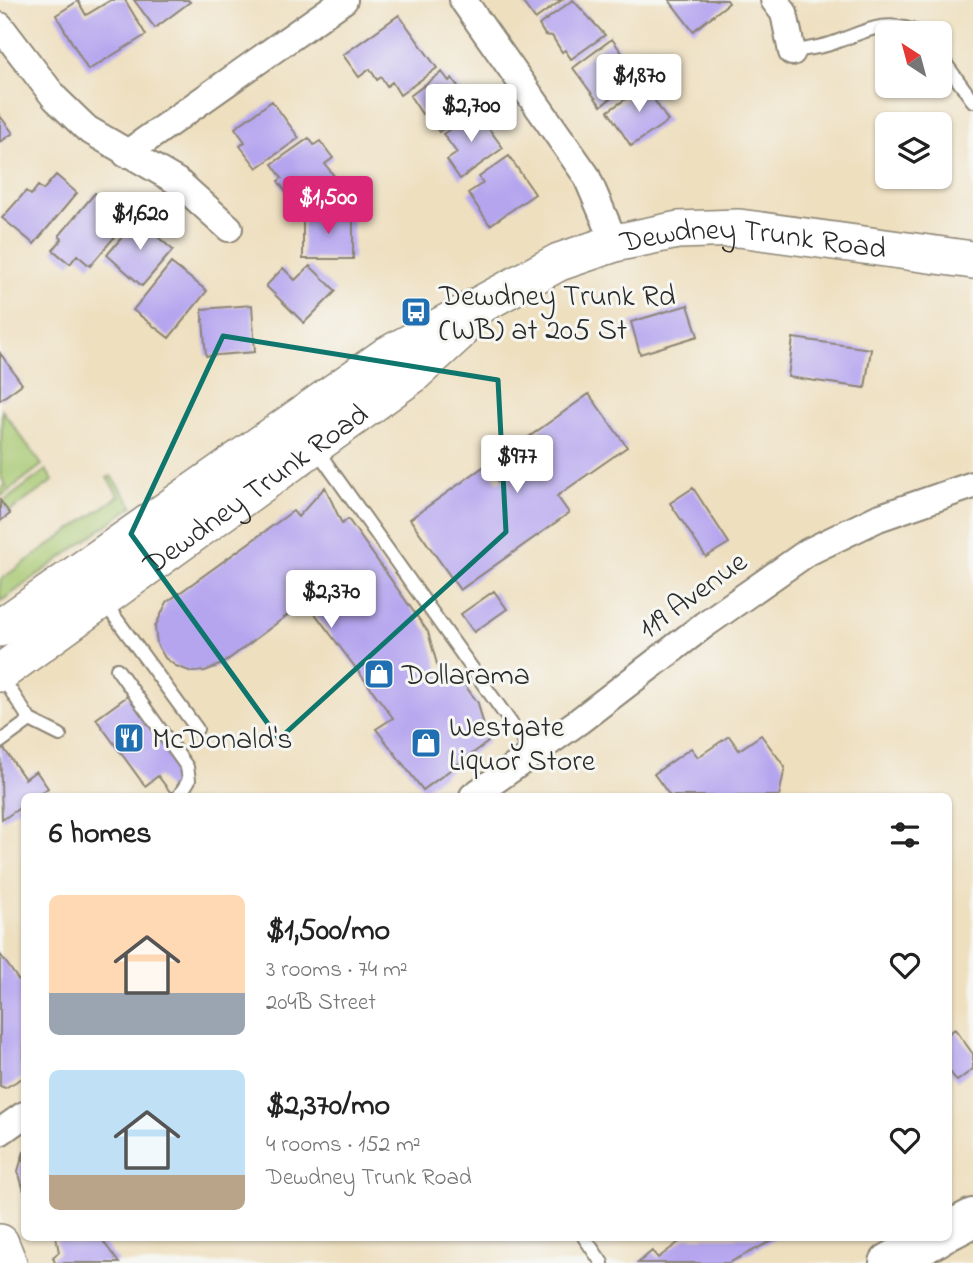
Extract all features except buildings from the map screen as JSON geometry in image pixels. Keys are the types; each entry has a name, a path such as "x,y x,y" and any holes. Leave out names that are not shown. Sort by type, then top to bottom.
{"highway":[{"path":"952,1229 973,1218"},
{"path":"889,1263 930,1241"}],"main road":[{"name":"Dewdney Trunk Road","path":"0,674 92,586 386,356 559,262 615,243 678,230 739,228 973,260"},
{"name":"Dewdney Trunk Road","path":"0,628 92,586 314,446 412,375 502,292"},
{"path":"0,1243 8,1263"}],"street":[{"path":"126,154 344,0"},
{"path":"463,0 586,175 615,243"},
{"path":"775,0 784,13 792,52"},
{"path":"0,26 55,98 87,129 178,182 229,228"},
{"name":"119 Avenue","path":"477,793 704,625 808,552 878,518 973,485"},
{"path":"0,1132 21,1117"}],"lane":[{"path":"792,52 830,44 875,27"},
{"path":"952,72 973,101"},
{"path":"314,446 533,754"},
{"path":"92,586 197,729"},
{"path":"117,669 187,767 189,780 180,793"},
{"path":"0,674 30,720 60,735"},
{"path":"0,742 30,720"},
{"path":"587,1241 602,1263"}],"highlighted area":[{"path":"223,336 498,380 506,532 279,739 131,534"}],"green space":[{"path":"2,410 42,465 0,497 0,490 6,485 0,476"},
{"path":"46,470 53,481 9,512 2,503"},
{"path":"111,476 133,506 0,602 0,580 119,496 107,478"}],"place":[{"name":"Dewdney Trunk Rd (WB) at 205 St","path":"416,312"},
{"name":"Dollarama","path":"379,674"},
{"name":"McDonald's","path":"129,738"},
{"name":"Westgate Liquor Store","path":"426,743"}]}
